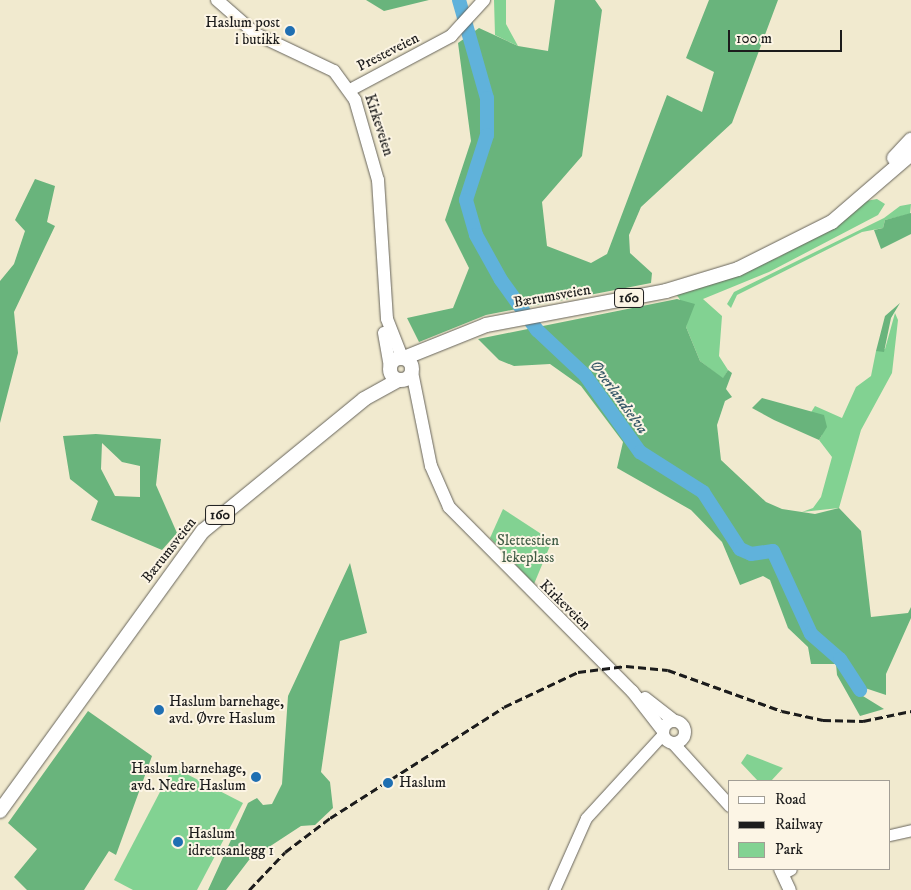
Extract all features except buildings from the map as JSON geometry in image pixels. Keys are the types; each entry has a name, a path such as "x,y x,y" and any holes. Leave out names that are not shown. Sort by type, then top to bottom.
{"main road":[{"name":"Kirkeveien","path":"217,0 256,34 327,66 350,90 376,170 388,319 403,358"},
{"name":"Presteveien","path":"350,90 442,42 465,24 483,1"},
{"name":"Bærumsveien","path":"814,230 911,140"},
{"name":"Bærumsveien","path":"403,358 438,346 486,325 715,277 768,256 814,230 865,197 911,154"},
{"name":"Kirkeveien","path":"384,272 380,313 390,367"},
{"name":"Bærumsveien","path":"0,811 203,531 364,399 406,375 438,346"},
{"name":"160","path":"390,367 403,358"},
{"path":"403,358 406,375"},
{"name":"Bærumsveien","path":"364,399 390,367"},
{"path":"390,367 406,375"},
{"name":"Kirkeveien","path":"406,375 417,407 435,479 454,514 632,691 667,738 728,804"},
{"name":"Bærumsveien","path":"0,823 57,745 108,661"},
{"name":"Kirkeveien","path":"632,691 682,725 684,736 705,778"},
{"path":"674,721 667,738 684,736"},
{"path":"785,870 790,890"}],"street":[{"path":"554,890 586,818 667,738"},
{"path":"891,835 911,830"}],"green space":[{"path":"366,0 429,0 384,11"},
{"path":"494,0 506,0 506,24 518,46 495,35"},
{"path":"555,0 595,0 602,10 582,156 542,202 547,246 591,263 607,254 667,95 702,112 714,72 686,58 709,0 778,0 732,123 641,207 629,235 630,253 652,273 651,283 486,315 419,342 407,318 453,308 469,268 445,220 471,141 458,43 479,28 518,46 548,51"},
{"path":"35,179 55,186 47,222 55,226 14,312 18,353 0,423 0,281 14,264 25,231 15,220"},
{"path":"877,199 885,204 878,215 769,272 703,299 722,316 719,356 728,370 723,379 700,361 686,327 689,303 683,304 676,294 779,257 866,201"},
{"path":"911,204 910,214 885,220 883,228 862,232 737,295 731,308 727,304 734,292 884,218 900,206"},
{"path":"911,213 911,234 881,249 874,230 883,228 885,220"},
{"path":"677,299 695,304 686,327 700,361 723,378 728,370 732,373 726,389 732,397 725,401 717,425 721,460 766,502 782,509 815,514 839,508 861,531 871,617 908,613 911,607 911,618 886,674 886,695 865,688 858,693 884,709 860,716 837,675 836,664 811,664 808,647 788,628 770,580 763,576 740,585 722,542 691,510 617,468 623,442 581,386 550,364 514,366 499,360 478,339"},
{"path":"900,303 891,318 884,352 876,351 885,316"},
{"path":"895,313 898,320 892,373 861,430 839,508 802,512 813,508 821,497 832,457 819,440 822,435 810,414 815,406 842,418 856,387 871,376 876,351 885,349"},
{"path":"762,398 824,415 827,427 819,440 774,420 752,408"},
{"path":"96,434 161,439 156,485 177,533 162,550 91,520 98,501 70,479 63,436","holes":["102,443 122,462 140,466 140,497 115,496 101,469"]},
{"name":"Slettestien lekeplass","path":"503,509 552,541 534,584 490,538"},
{"path":"350,563 367,633 340,641 321,772 330,782 333,808 315,825 301,826 249,860 226,890 208,890 248,803 257,798 263,805 272,804 282,784 288,696"},
{"path":"88,711 152,756 116,855 109,851 84,890 27,890 14,877 37,849 8,823"},
{"path":"747,754 783,768 772,780 757,780 741,763"},
{"name":"Haslum idrettsanlegg 1","path":"173,767 243,803 197,890 133,890 114,880"}],"waterway":[{"name":"Øverlandselva","path":"459,0 487,98 487,135 466,200 476,235 501,280 537,330 585,375 640,452 703,492 740,549 751,554 773,551 811,634 840,659 860,690"}],"railway":[{"path":"249,890 285,852 330,818 504,707 578,672 626,666 668,670 782,711 823,720 863,721 911,711"}],"place":[{"name":"Haslum post i butikk","path":"290,31"},
{"name":"Haslum barnehage, avd. Øvre Haslum","path":"159,710"},
{"name":"Haslum barnehage, avd. Nedre Haslum","path":"256,777"},
{"name":"Haslum","path":"388,783"},
{"name":"Haslum idrettsanlegg 1","path":"178,842"}]}
